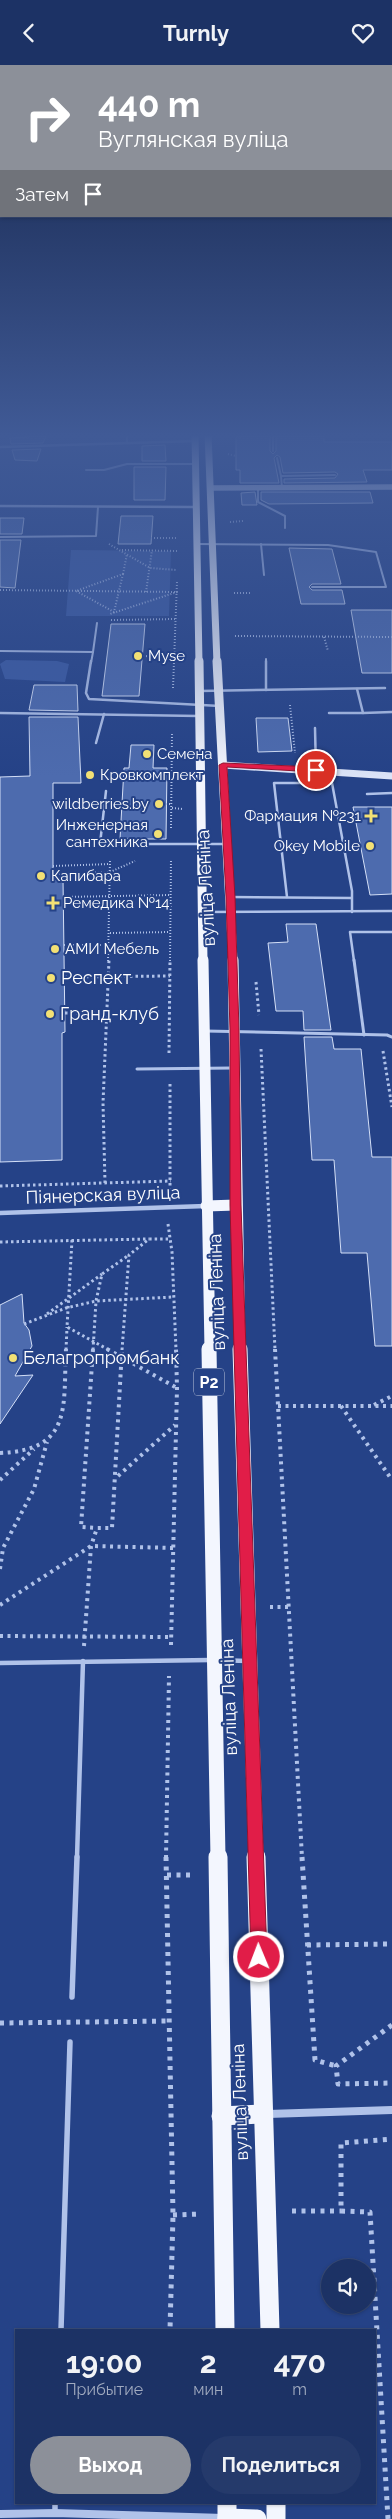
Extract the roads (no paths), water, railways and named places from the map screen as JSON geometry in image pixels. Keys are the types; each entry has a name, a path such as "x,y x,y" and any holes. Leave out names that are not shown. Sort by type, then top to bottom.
{"main road":[{"name":"вуліца Леніна","path":"196,548 199,711 226,844 231,912 235,1030 236,1205 270,2329"},
{"name":"вуліца Леніна","path":"212,548 220,706 201,844 225,2329"},
{"path":"206,1206 236,1205"},
{"path":"221,2116 263,2114"},
{"path":"276,2504 276,2519"},
{"path":"227,2513 257,2519"}],"street":[{"path":"211,765 392,776"},
{"name":"Піянерская вуліца","path":"0,1213 206,1206"},
{"path":"263,2114 392,2110"},
{"path":"0,2514 227,2513"}],"lane":[{"path":"261,548 264,575"},
{"path":"312,587 386,587 376,552 345,548"},
{"path":"97,623 86,693 88,699 199,711"},
{"path":"0,651 93,652"},
{"path":"266,659 266,690"},
{"path":"357,689 363,713"},
{"path":"199,691 385,689"},
{"path":"0,713 104,714 199,711 220,706"},
{"path":"329,713 392,712"},
{"path":"96,743 104,714"},
{"path":"315,727 316,770"},
{"path":"288,897 274,783 332,783 352,891 352,912"},
{"path":"106,791 100,844 226,844"},
{"path":"367,794 392,793"},
{"path":"230,897 351,899"},
{"path":"203,912 392,911"},
{"path":"364,1035 350,933 392,932"},
{"path":"204,1031 235,1030 392,1037"},
{"path":"136,1069 235,1067"},
{"path":"72,1997 83,1661"},
{"path":"0,1663 251,1661"},
{"path":"61,2329 70,2043"},
{"path":"55,2504 55,2513"}],"place":[{"name":"Myse","path":"138,656"},
{"name":"Семена","path":"147,754"},
{"name":"Кровкомплект","path":"90,775"},
{"name":"wildberries.by","path":"159,804"},
{"name":"Фармация №231","path":"371,816"},
{"name":"Инженерная сантехника","path":"158,834"},
{"name":"Okey Mobile","path":"370,846"},
{"name":"Капибара","path":"41,876"},
{"name":"Ремедика №14","path":"53,903"},
{"name":"АМИ Мебель","path":"55,949"},
{"name":"Респект","path":"51,978"},
{"name":"Гранд-клуб","path":"50,1014"},
{"name":"Белагропромбанк","path":"13,1358"}]}
